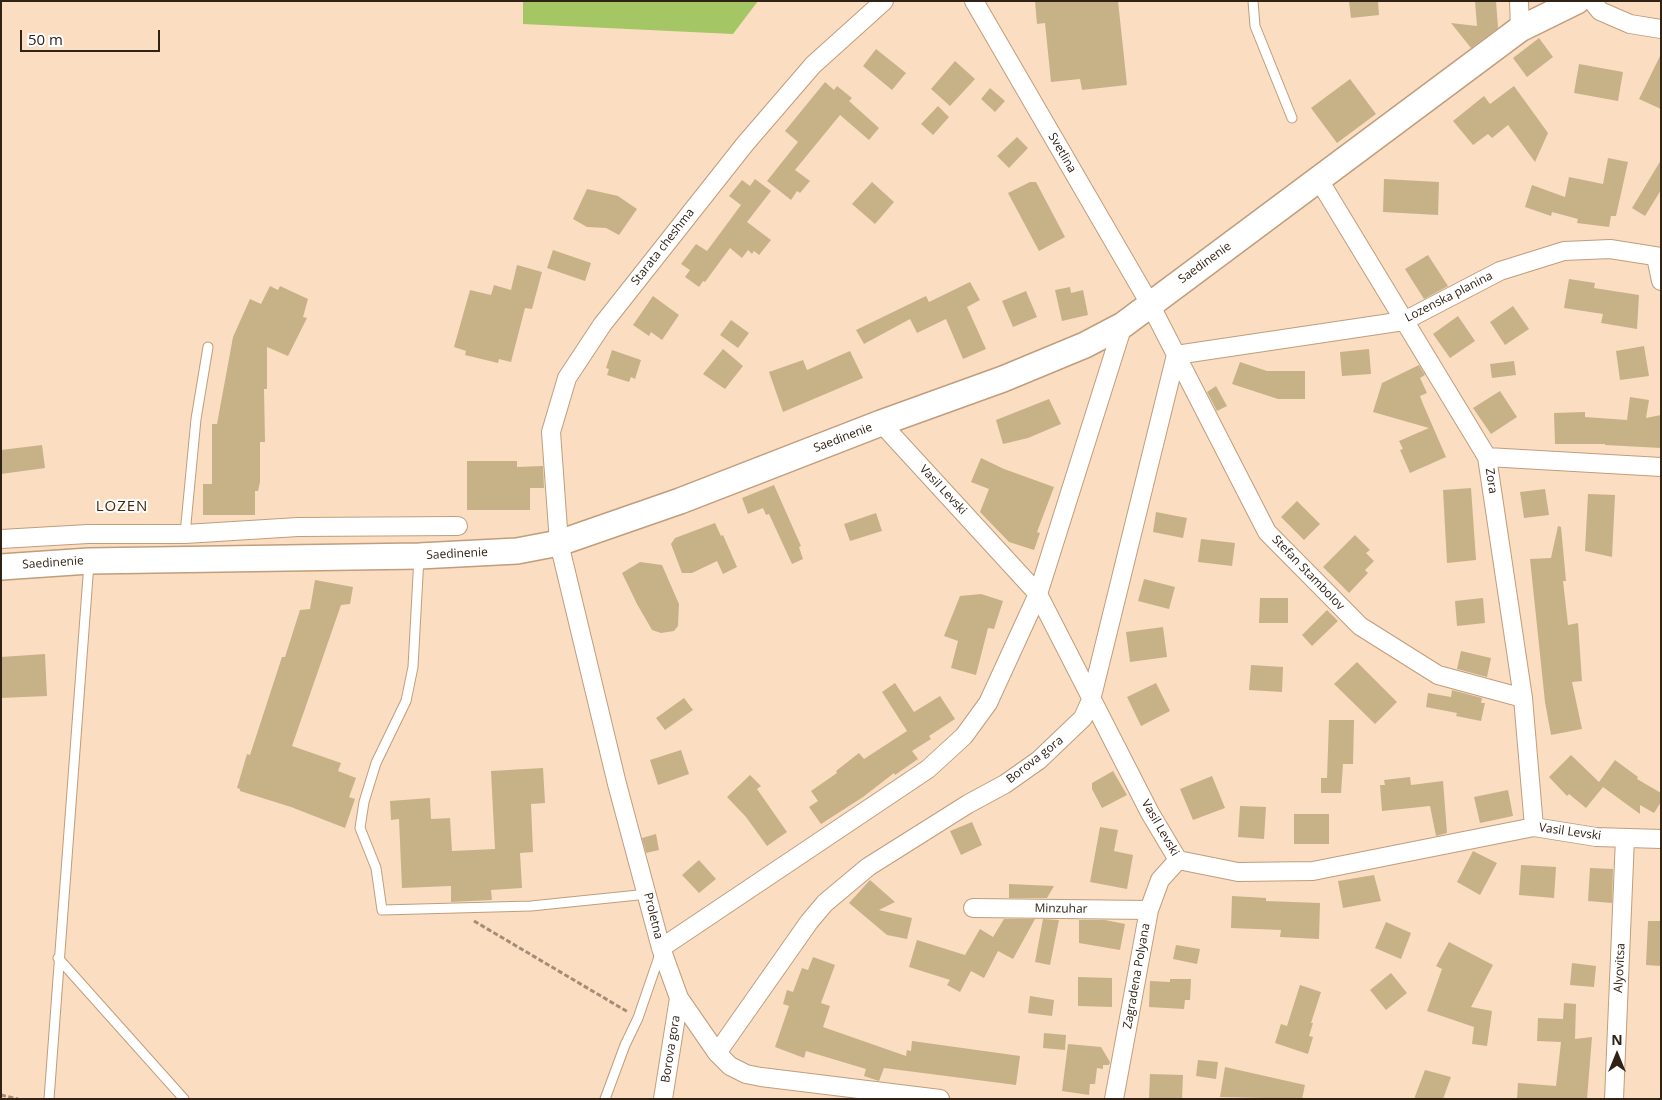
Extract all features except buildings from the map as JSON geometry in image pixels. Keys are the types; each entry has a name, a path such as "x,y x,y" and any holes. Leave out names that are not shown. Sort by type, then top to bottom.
{"street":[{"name":"Starata cheshma","path":"559,543 551,432 566,378 602,325 745,144 813,65 884,1"},
{"name":"Svetlina","path":"974,1 1150,304"},
{"path":"1519,1 1520,29"},
{"name":"Saedinenie","path":"1,567 89,561 419,556 517,551 559,543 680,501 881,423 1003,379 1085,345 1123,325 1520,29 1577,1"},
{"path":"1592,1 1600,11 1630,24 1661,29"},
{"name":"Zora","path":"1319,180 1487,457 1523,698 1534,826"},
{"name":"Lozenska planina","path":"1176,355 1404,321 1500,271 1564,251 1610,249 1658,257"},
{"path":"1658,257 1661,281"},
{"name":"Stefan Stambolov","path":"1150,304 1268,532 1360,626 1438,675 1523,698"},
{"path":"662,948 928,768 964,736 988,703 1038,594 1123,325"},
{"name":"Borova gora","path":"717,1053 809,922 825,903 868,867 968,804 1005,784 1039,760 1083,718 1091,700 1176,355"},
{"name":"Vasil Levski","path":"881,423 1038,594 1150,813 1178,860 1238,872 1313,871 1534,826 1596,837 1661,839"},
{"path":"1487,457 1661,466"},
{"path":"1,539 88,534 185,534 298,527 458,526"},
{"name":"Proletna","path":"559,543 617,784 662,948 679,998 717,1053 730,1066 761,1077 940,1099"},
{"name":"Alyovitsa","path":"1614,1099 1625,838"},
{"name":"Zagradena Polyana","path":"1114,1099 1149,910 1160,880 1178,860"},
{"name":"Minzuhar","path":"973,908 1149,910"},
{"name":"Borova gora","path":"663,1099 679,998"}],"lane":[{"path":"1253,1 1255,26 1292,118"},
{"path":"185,534 196,419 208,347"},
{"path":"419,556 413,666 406,700 376,763 364,802 360,828 376,868 382,910 531,906 648,894"},
{"path":"49,1099 89,561"},
{"path":"605,1099 625,1045 638,1018 662,948"},
{"path":"58,958 184,1099"}],"path":[{"path":"451,908 638,1018"},
{"path":"1,1096 18,1099"}],"green space":[{"path":"523,1 758,1 733,34 523,24"}],"district":[{"name":"LOZEN","path":"122,507"}]}
